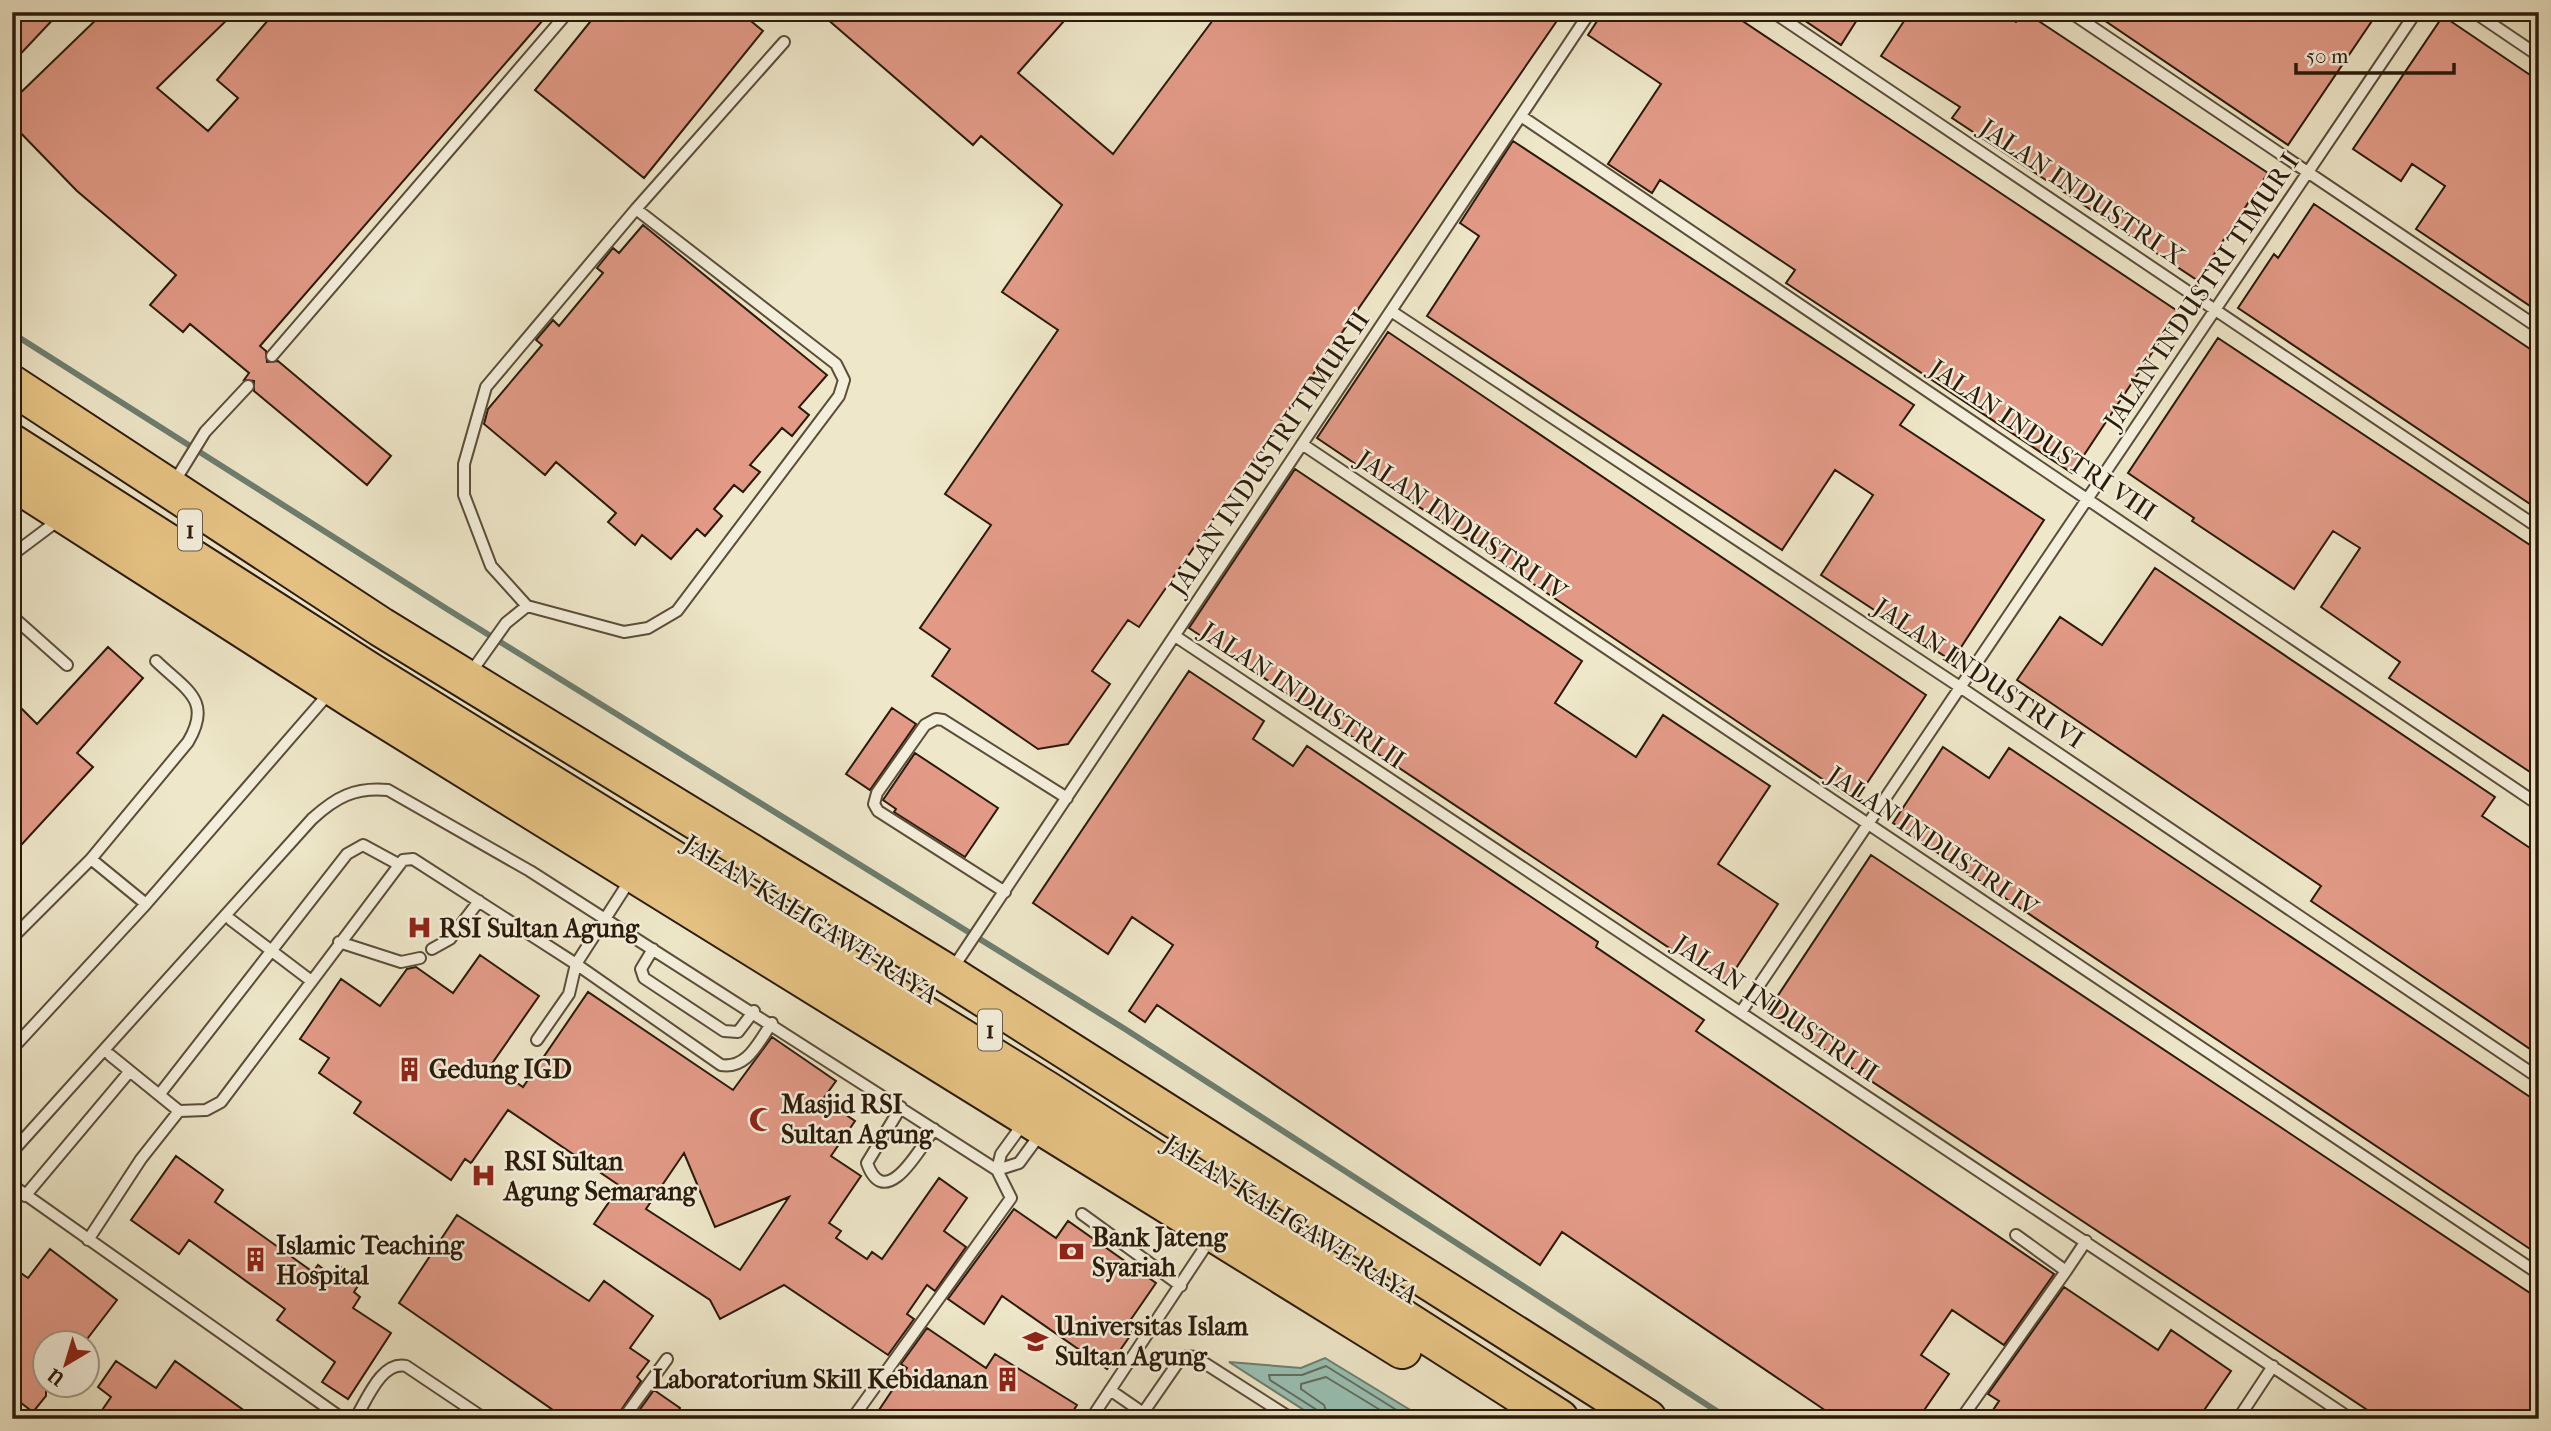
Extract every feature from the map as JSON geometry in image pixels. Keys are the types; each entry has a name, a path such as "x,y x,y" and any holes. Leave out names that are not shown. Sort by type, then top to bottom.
{"highway":[{"path":"12,385 176,479 357,659"},
{"name":"JALAN KALIGAWE RAYA","path":"12,417 369,644 1042,1105 1610,1419"},
{"name":"JALAN KALIGAWE RAYA","path":"12,444 357,659 644,858 1042,1105 1559,1419"},
{"path":"12,480 65,515 357,659 470,673 953,969 1647,1419"},
{"path":"1042,1105 1214,1232 1513,1419"}],"lane":[{"path":"272,356 568,12"},
{"name":"JALAN INDUSTRI TIMUR II","path":"953,969 1590,12"},
{"name":"JALAN INDUSTRI X","path":"1773,12 2539,528"},
{"path":"2070,12 2539,328"},
{"name":"JALAN INDUSTRI TIMUR I","path":"1741,1012 2416,12"},
{"path":"2474,12 2539,56"},
{"path":"636,209 836,364 844,380 839,396 677,611 648,628 624,632 527,606 491,566 464,495 464,464 486,387 636,209 784,42"},
{"name":"JALAN INDUSTRI VIII","path":"1521,116 2539,804"},
{"name":"JALAN INDUSTRI VI","path":"1391,310 1960,687 2539,1079"},
{"path":"176,479 205,432 248,386"},
{"name":"JALAN INDUSTRI IV","path":"1302,444 2539,1274"},
{"path":"12,555 65,515"},
{"path":"470,673 506,623 527,606"},
{"path":"12,616 67,666"},
{"name":"JALAN INDUSTRI II","path":"1175,636 2348,1418"},
{"path":"12,1049 146,904 357,659"},
{"path":"12,938 91,859 188,742 198,725 201,713 197,702 156,660"},
{"path":"1005,892 877,811 874,804 877,793 925,725 936,719 943,720 1067,798"},
{"path":"12,1152 312,819 347,793 368,788 388,790 407,799 754,1011 997,1170 1011,1198 852,1419"},
{"path":"159,1095 354,848 363,845 373,848 398,864"},
{"path":"537,1040 569,994 576,964 644,858"},
{"path":"91,859 146,904"},
{"path":"110,1055 179,1111 206,1110 221,1102 398,864 413,859 576,964 721,1065 734,1067 746,1060 772,1023"},
{"path":"432,949 450,939 479,901"},
{"path":"231,920 310,980"},
{"path":"339,942 401,962 420,958"},
{"path":"653,949 640,969 644,978 724,1031 738,1032 754,1011"},
{"path":"25,1196 130,1071"},
{"path":"997,1170 1019,1163 1042,1105"},
{"path":"997,1170 1001,1154 1042,1105"},
{"path":"901,1107 867,1163 870,1173 880,1181 891,1182 901,1175 934,1129"},
{"path":"88,1240 141,1159 179,1111"},
{"path":"12,1185 342,1419"},
{"path":"1082,1214 1181,1286"},
{"path":"1094,1418 1214,1232"},
{"path":"2016,1235 2066,1271"},
{"path":"1961,1419 2086,1241"},
{"path":"1110,1390 1148,1416 1179,1361 1187,1356 1195,1357 1292,1419"},
{"path":"623,1419 667,1359"},
{"path":"355,1419 387,1369 396,1364 406,1366 485,1419"},
{"path":"2238,1419 2273,1366"}],"water":[{"path":"1325,1358 1425,1419 1318,1419 1229,1362 1301,1368"}],"building":[{"path":"12,12 60,12 12,63"},
{"path":"104,12 235,12 157,88 208,131 238,98 217,80 275,12 550,12 260,346 266,351 267,362 278,361 391,456 367,485 254,391 254,381 244,380 249,373 190,324 183,332 150,305 176,275 77,191 12,124 12,101"},
{"path":"598,12 740,12 763,31 644,178 535,90"},
{"path":"819,12 1072,12 1018,73 1113,154 1219,12 1563,12 1139,627 1128,620 1092,671 1110,684 1068,744 1038,749 932,676 950,649 920,628 991,525 945,494 1058,330 1002,292 1062,205 981,136 973,145"},
{"path":"1603,12 1729,12 2179,312 2072,473 1786,283 1795,270 1660,180 1652,193 1608,164 1661,84 1588,35"},
{"path":"1792,12 1862,12 1841,45"},
{"path":"1910,12 2001,12 2016,22 2025,12 2268,173 2197,280 1952,118 1960,107 1881,56"},
{"path":"2092,12 2378,12 2288,145"},
{"path":"2443,16 2539,81 2539,312 2416,229 2445,186 2412,164 2401,181 2353,149"},
{"path":"1513,141 1914,405 1900,425 2044,520 1952,661 1821,575 1873,495 1835,470 1782,550 1427,316 1479,236 1460,223"},
{"path":"2314,204 2539,355 2539,510 2238,308 2274,254 2278,258"},
{"path":"643,225 827,375 799,407 809,415 792,436 782,428 750,465 760,472 743,492 734,485 714,509 722,516 705,536 697,529 671,559 642,535 635,545 608,522 616,513 556,462 545,475 484,424 488,409 542,345 536,340 553,320 559,326 603,273 597,268 613,248 619,253"},
{"path":"1388,332 1926,695 1855,801 1317,438"},
{"path":"2218,338 2539,551 2539,778 2389,678 2400,662 2321,607 2360,548 2333,531 2294,589 2192,521 2194,518 2128,473"},
{"path":"1295,469 1582,661 1555,703 1636,757 1663,715 1770,786 1718,864 1778,904 1725,985 1189,628"},
{"path":"2155,568 2495,797 2482,816 2539,854 2539,1055 2311,901 2321,886 2017,680 2060,617 2102,645"},
{"path":"108,647 143,678 77,753 93,767 12,855 12,699 37,724"},
{"path":"1189,671 1264,721 1253,739 1293,766 1307,746 1598,942 1596,947 1704,1020 1696,1031 2054,1274 2004,1345 1952,1310 1921,1355 1949,1374 1918,1419 1838,1419 1562,1232 1540,1265 1157,1005 1145,1022 1129,1011 1173,945 1132,917 1108,954 1033,903"},
{"path":"892,708 916,724 870,790 846,774"},
{"path":"1943,747 1989,778 2009,748 2539,1103 2539,1255 1893,823"},
{"path":"915,753 998,808 965,857 894,812 896,809 883,800"},
{"path":"1871,855 2539,1299 2539,1419 2381,1419 1767,1012"},
{"path":"480,955 539,996 491,1065 523,1087 588,992 733,1090 772,1037 836,1081 823,1099 855,1121 831,1156 861,1176 829,1223 841,1231 836,1238 867,1259 872,1252 882,1259 939,1178 967,1198 944,1231 966,1247 935,1291 927,1285 907,1314 914,1319 888,1355 784,1285 720,1319 710,1300 594,1224 620,1186 508,1110 471,1163 465,1159 451,1180 354,1113 361,1102 319,1073 329,1058 300,1039 341,979 380,1006 407,969 416,967 453,993","holes":["684,1153 715,1227 789,1197 740,1270 646,1209"]},
{"name":"Islamic Teaching Hospital","path":"176,1156 223,1190 215,1202 313,1272 318,1265 332,1276 340,1266 361,1281 354,1292 360,1297 353,1308 391,1333 348,1399 322,1382 335,1362 277,1320 285,1309 189,1240 179,1254 131,1220"},
{"path":"1014,1209 1056,1238 1068,1221 1156,1283 1125,1328 1132,1333 1107,1369 1002,1296 984,1324 948,1299"},
{"path":"457,1215 589,1301 604,1281 653,1316 630,1348 649,1361 637,1377 641,1381 615,1419 566,1419 399,1303"},
{"path":"50,1249 117,1300 94,1330 32,1330 32,1400 43,1400 33,1412 12,1396 12,1267 28,1278"},
{"path":"2064,1287 2158,1350 2171,1330 2231,1371 2198,1419 1987,1419 1999,1401 1988,1394"},
{"path":"927,1328 986,1368 995,1354 1077,1405 1068,1419 873,1419 907,1368 901,1364"},
{"path":"116,1361 156,1388 175,1361 256,1419 96,1419 111,1397 102,1390 102,1381"},
{"path":"654,1390 680,1408 673,1419 633,1419"}],"waterway":[{"path":"12,333 447,609 1125,1029 1729,1419"}],"place":[{"name":"RSI Sultan Agung","path":"419,928"},
{"name":"Gedung IGD","path":"409,1069"},
{"name":"Masjid RSI Sultan Agung","path":"761,1119"},
{"name":"RSI Sultan Agung Semarang","path":"484,1176"},
{"name":"Bank Jateng Syariah","path":"1072,1252"},
{"name":"Islamic Teaching Hospital","path":"256,1260"},
{"name":"Universitas Islam Sultan Agung","path":"1035,1341"},
{"name":"Laboratorium Skill Kebidanan","path":"1008,1379"}]}
